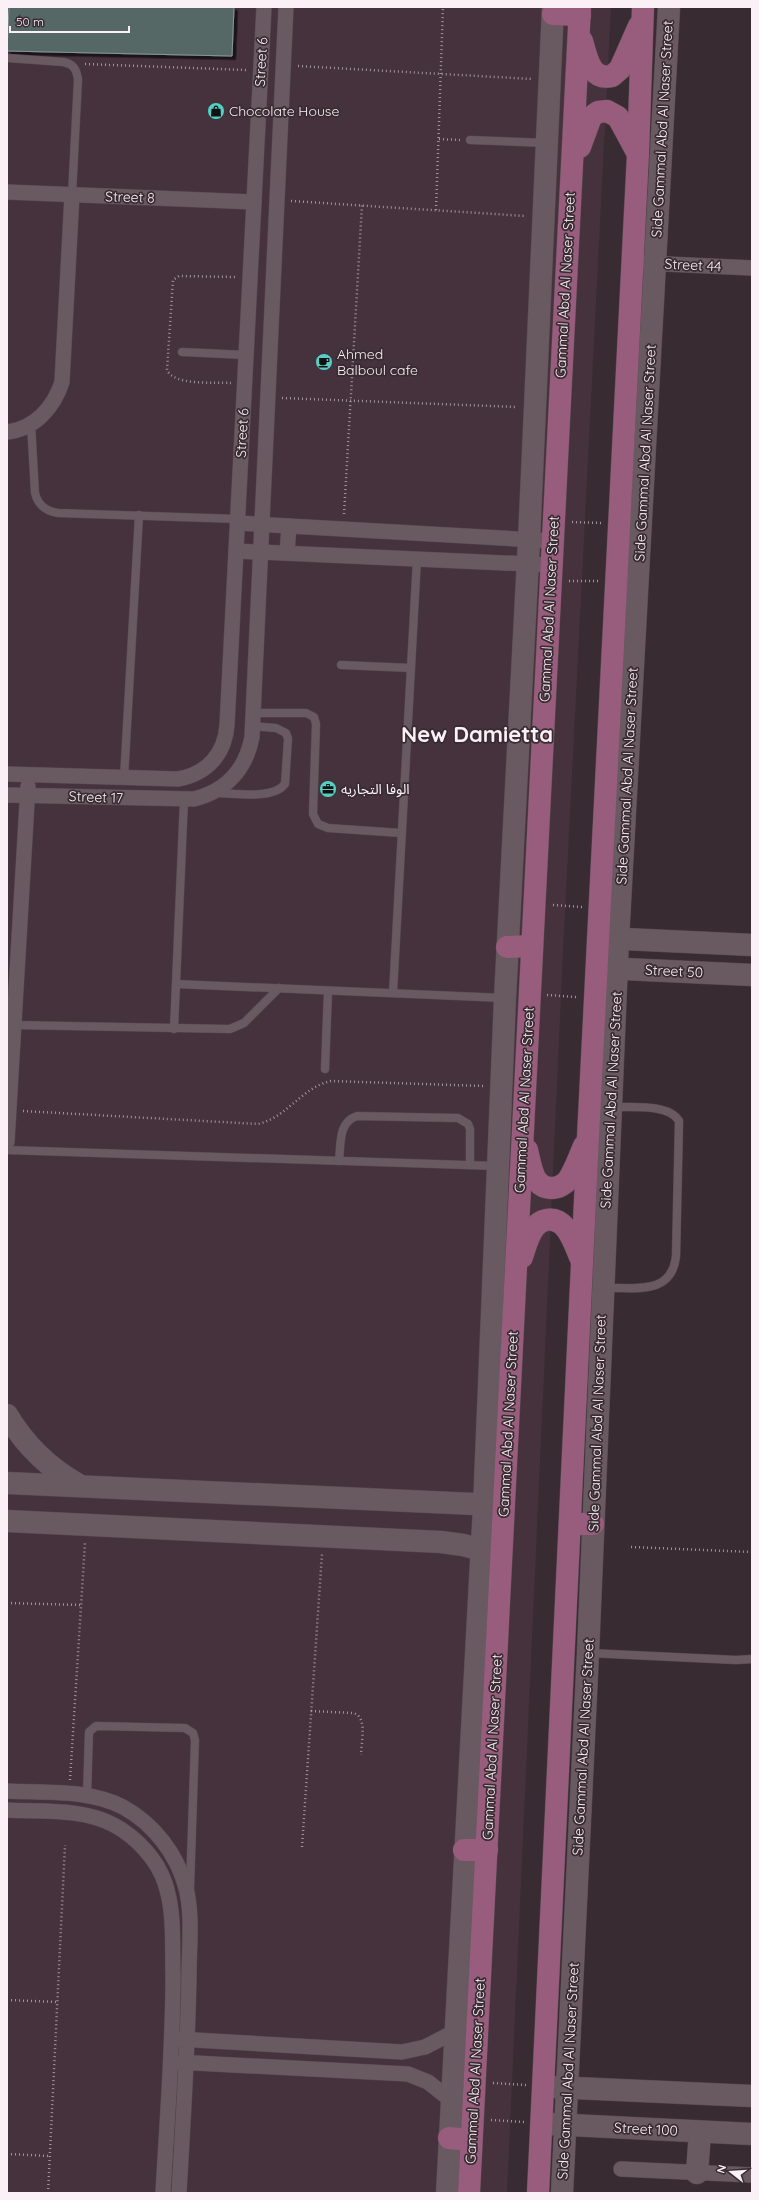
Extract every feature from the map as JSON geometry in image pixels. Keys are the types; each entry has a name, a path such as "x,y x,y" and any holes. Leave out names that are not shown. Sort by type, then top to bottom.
{"main road":[{"name":"Side Gammal Abd Al Naser Street","path":"608,938 655,263 669,7"},
{"path":"446,2193 481,1549 494,1506 497,1166 528,564 553,11 579,17 593,71 596,75 606,78 612,76 620,69 643,12"},
{"path":"538,2193 595,998 607,968 608,938 600,908 633,262 643,12"},
{"name":"Gammal Abd Al Naser Street","path":"469,2193 502,1556 494,1506 515,1274 579,17"},
{"path":"571,177 588,120 598,112 611,112 618,117 638,154"},
{"path":"608,938 752,945"},
{"path":"508,947 532,946"},
{"name":"Side Gammal Abd Al Naser Street","path":"562,2193 588,1653 611,1107 607,968"},
{"name":"Street 50","path":"607,968 752,975"},
{"path":"523,1133 534,1177 538,1182 550,1188 557,1187 568,1180 588,1138"},
{"path":"515,1274 532,1229 536,1224 548,1220 554,1220 565,1226 583,1263"},
{"path":"7,1415 25,1442 38,1456 56,1471 81,1486"},
{"path":"7,1482 494,1506"},
{"path":"7,1521 441,1542 481,1549 502,1556"},
{"path":"570,1524 593,1524"},
{"path":"464,1850 487,1850"},
{"path":"542,2086 752,2096"},
{"name":"Street 100","path":"541,2123 752,2134"},
{"path":"697,2173 700,2132"},
{"path":"449,2138 471,2140"}],"street":[{"name":"Street 6","path":"124,778 169,780 187,777 207,768 221,751 227,725 264,7"},
{"name":"Street 6","path":"184,800 213,793 229,781 242,766 250,747 253,720 286,7"},
{"path":"258,122 280,122"},
{"name":"Street 8","path":"7,192 254,202"},
{"path":"7,432 31,424 51,406 62,382 72,195"},
{"name":"Street 44","path":"633,262 752,268"},
{"path":"238,521 289,526 529,540 553,531"},
{"path":"288,553 289,526"},
{"path":"236,551 528,564 551,572"},
{"name":"Street 17","path":"7,774 124,778"},
{"path":"7,1142 29,775"},
{"name":"Street 17","path":"7,794 184,800"},
{"path":"7,1791 87,1795 123,1807 145,1822 155,1832 173,1856 181,1871 190,1905 188,2039 179,2193"},
{"path":"7,1810 92,1816 125,1832 152,1859 164,1882 171,1910 173,2038 163,2193"},
{"path":"173,2038 329,2048 410,2051 425,2047 456,2031"},
{"path":"328,2070 329,2048"},
{"path":"171,2061 408,2074 428,2082 452,2101"},
{"path":"620,2169 752,2175"}],"lane":[{"path":"7,58 71,64 77,70 78,79 72,195"},
{"path":"470,140 547,143"},
{"path":"182,352 246,355"},
{"path":"31,424 35,493 37,499 45,509 58,512 238,521"},
{"path":"124,778 139,515"},
{"path":"393,993 417,558"},
{"path":"341,665 411,668"},
{"path":"253,720 306,713 314,718 316,724 313,814 318,824 328,828 402,832"},
{"path":"213,793 271,794 281,789 285,784 288,739 286,734 276,728 253,720"},
{"path":"174,1028 184,800"},
{"path":"176,984 505,998"},
{"path":"14,1025 222,1030 238,1026 279,988"},
{"path":"325,1069 328,991"},
{"path":"603,1288 655,1287 668,1278 675,1264 676,1256 679,1121 673,1113 664,1109 611,1107"},
{"path":"339,1161 342,1129 345,1122 350,1118 356,1116 458,1118 468,1124 470,1129 470,1165"},
{"path":"7,1150 497,1166"},
{"path":"588,1653 736,1660 752,1659"},
{"path":"87,1795 89,1732 96,1726 185,1728 193,1733 195,1740 190,1905"}],"path":[{"path":"436,210 443,7"},
{"path":"71,64 260,70"},
{"path":"283,65 550,80"},
{"path":"439,140 470,140"},
{"path":"277,200 544,217"},
{"path":"343,529 362,205"},
{"path":"245,384 179,381 171,377 167,370 173,280 179,276 249,277"},
{"path":"268,397 535,408"},
{"path":"553,531 620,523"},
{"path":"551,572 617,582"},
{"path":"534,904 600,908"},
{"path":"530,994 595,998"},
{"path":"9,1111 258,1124 274,1119 317,1085 331,1081 501,1086"},
{"path":"69,1794 86,1525"},
{"path":"302,1847 323,1536"},
{"path":"631,1547 752,1552"},
{"path":"7,1603 81,1606"},
{"path":"311,1711 353,1713 359,1715 362,1721 361,1755"},
{"path":"48,2193 65,1845"},
{"path":"7,2000 58,2002"},
{"path":"474,2082 542,2086"},
{"path":"472,2119 541,2123"},
{"path":"7,2154 50,2156"}],"shaded area":[{"path":"7,7 611,7 563,951 507,2193 7,2193"}],"building":[{"path":"9,7 234,7 232,56 7,51"}],"place":[{"name":"Chocolate House","path":"216,111"},
{"name":"Ahmed Balboul cafe","path":"324,362"},
{"name":"الوفا التجاريه","path":"328,789"}],"district":[{"name":"New Damietta","path":"477,734"}]}
